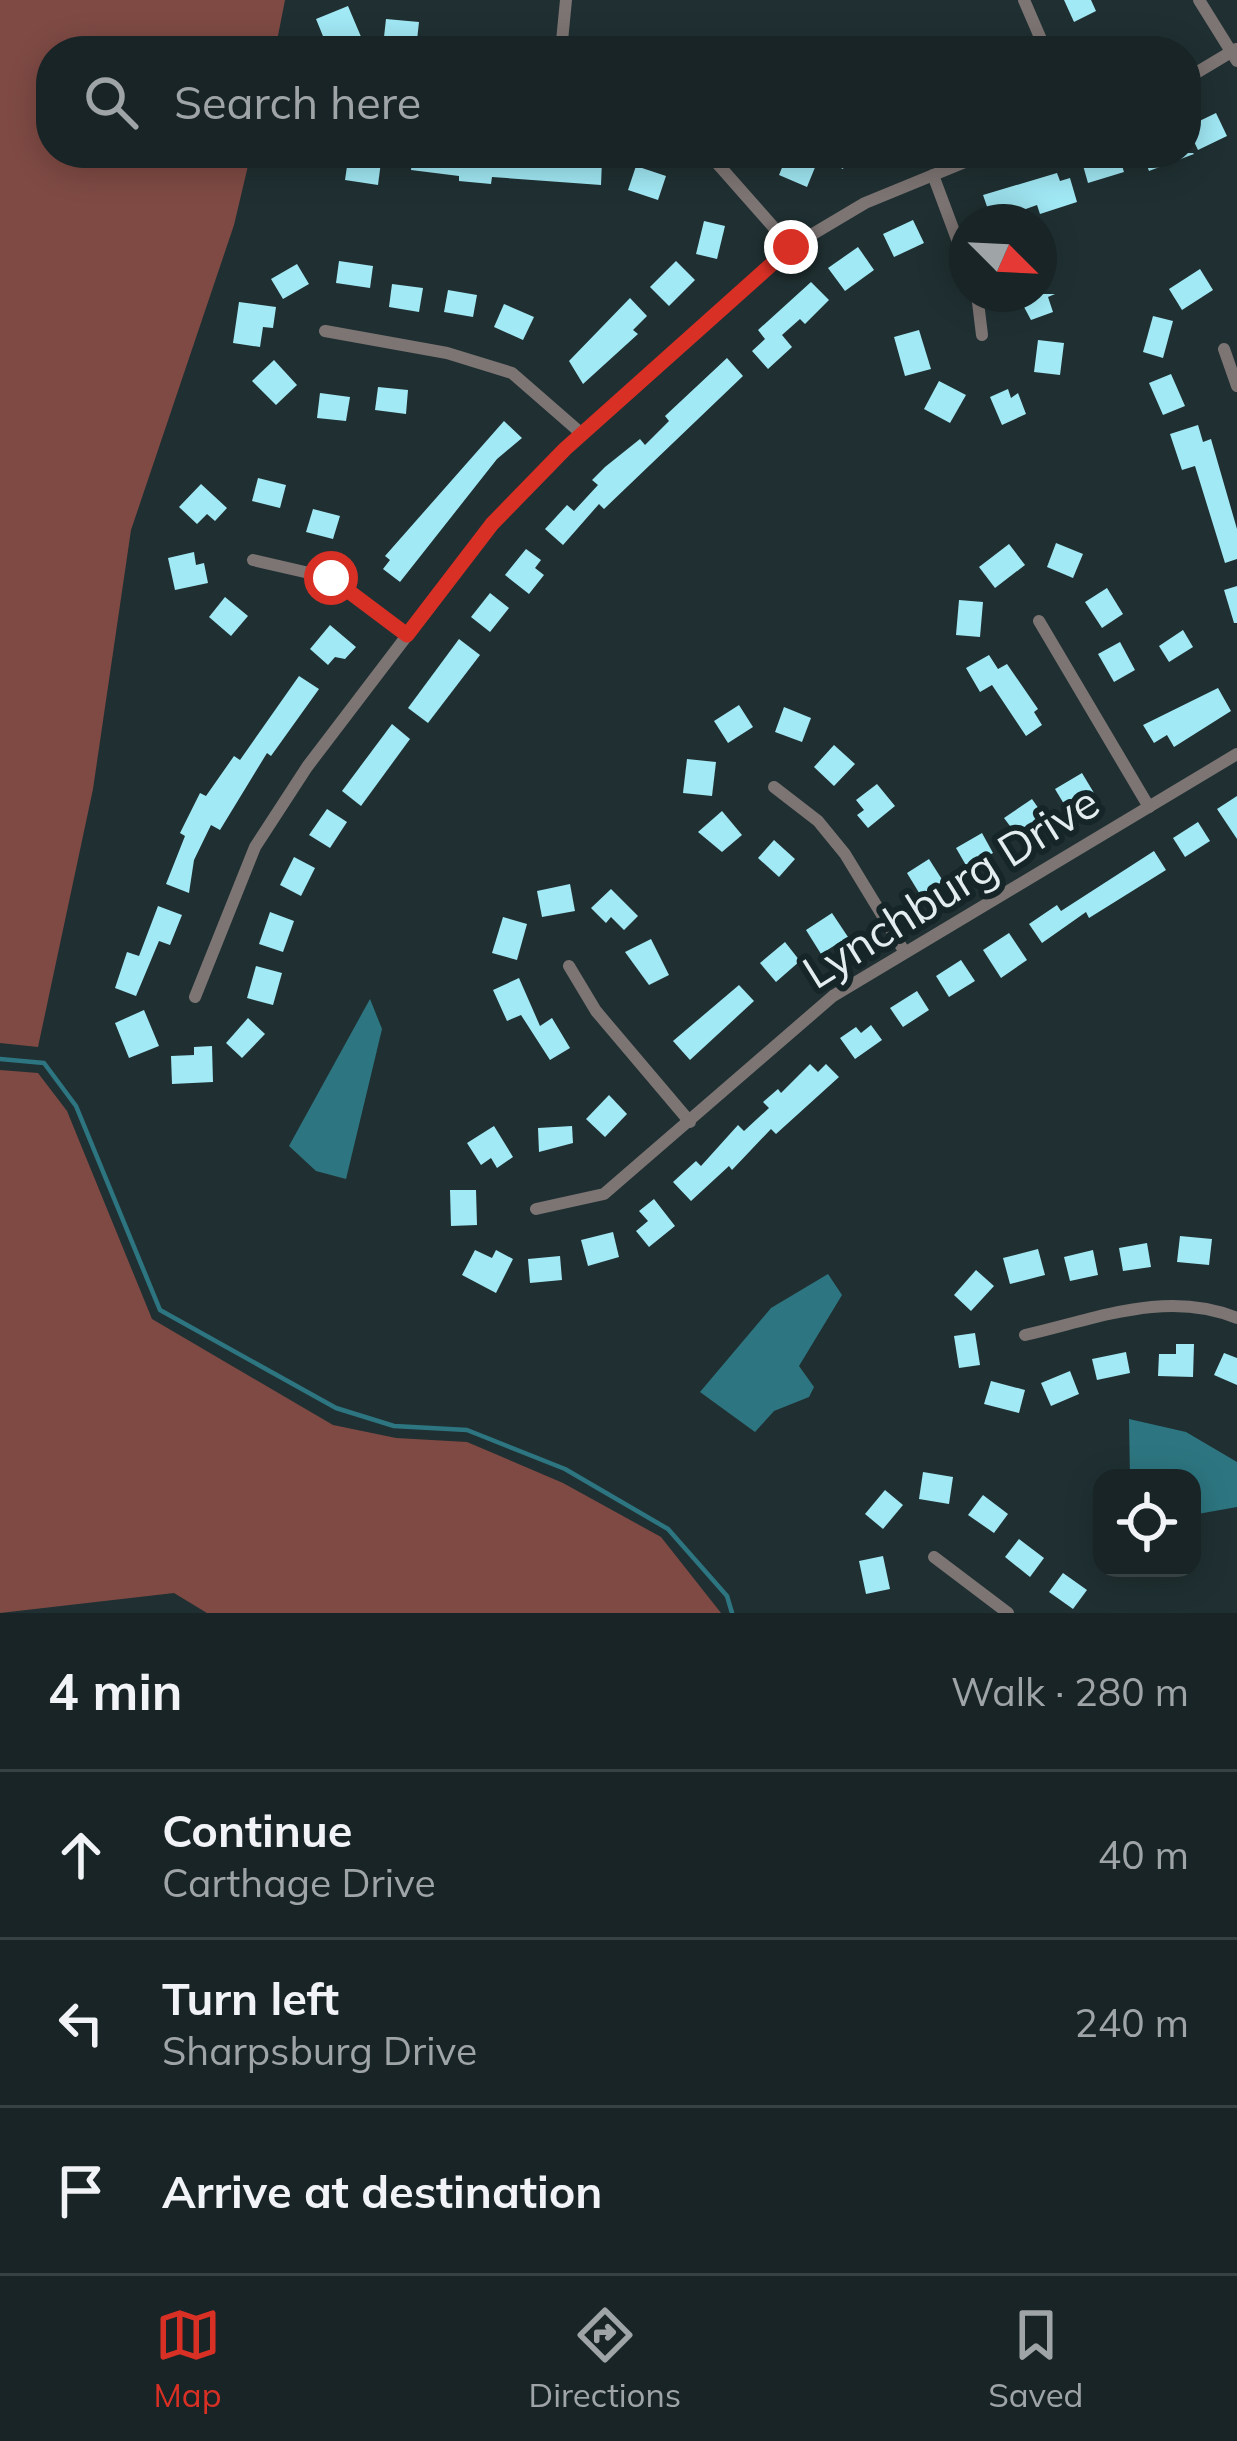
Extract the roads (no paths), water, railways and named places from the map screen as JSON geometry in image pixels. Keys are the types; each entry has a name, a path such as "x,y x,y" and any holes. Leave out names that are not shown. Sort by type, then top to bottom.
{"street":[{"path":"562,36 566,0"},
{"path":"1024,0 1040,36"},
{"path":"1199,0 1235,54 1201,71"},
{"path":"721,168 791,247"},
{"path":"195,997 255,847 307,766 492,524 581,434 791,247 866,203 950,168"},
{"path":"933,175 949,218"},
{"path":"979,312 982,335"},
{"path":"326,331 447,353 512,374 581,434"},
{"path":"1224,349 1237,386"},
{"path":"253,560 331,578 407,635"},
{"path":"1039,621 1149,807"},
{"name":"Lynchburg Drive","path":"536,1210 604,1194 833,997 1237,754"},
{"path":"774,787 818,820 845,854 904,951"},
{"path":"569,966 596,1011 690,1122"},
{"path":"1025,1335 1156,1304 1184,1303 1237,1318"},
{"path":"934,1557 1008,1613"}],"water":[{"path":"370,999 382,1029 346,1179 316,1171 289,1146"},
{"path":"828,1274 842,1295 799,1366 814,1387 809,1397 774,1411 755,1432 700,1392 771,1308"},
{"path":"1129,1419 1186,1432 1237,1462 1237,1507 1201,1513 1201,1469 1130,1469"}],"waterway":[{"path":"0,1059 44,1063 76,1106 160,1310 336,1408 394,1426 467,1430 565,1469 668,1529 727,1596 732,1613"}]}
